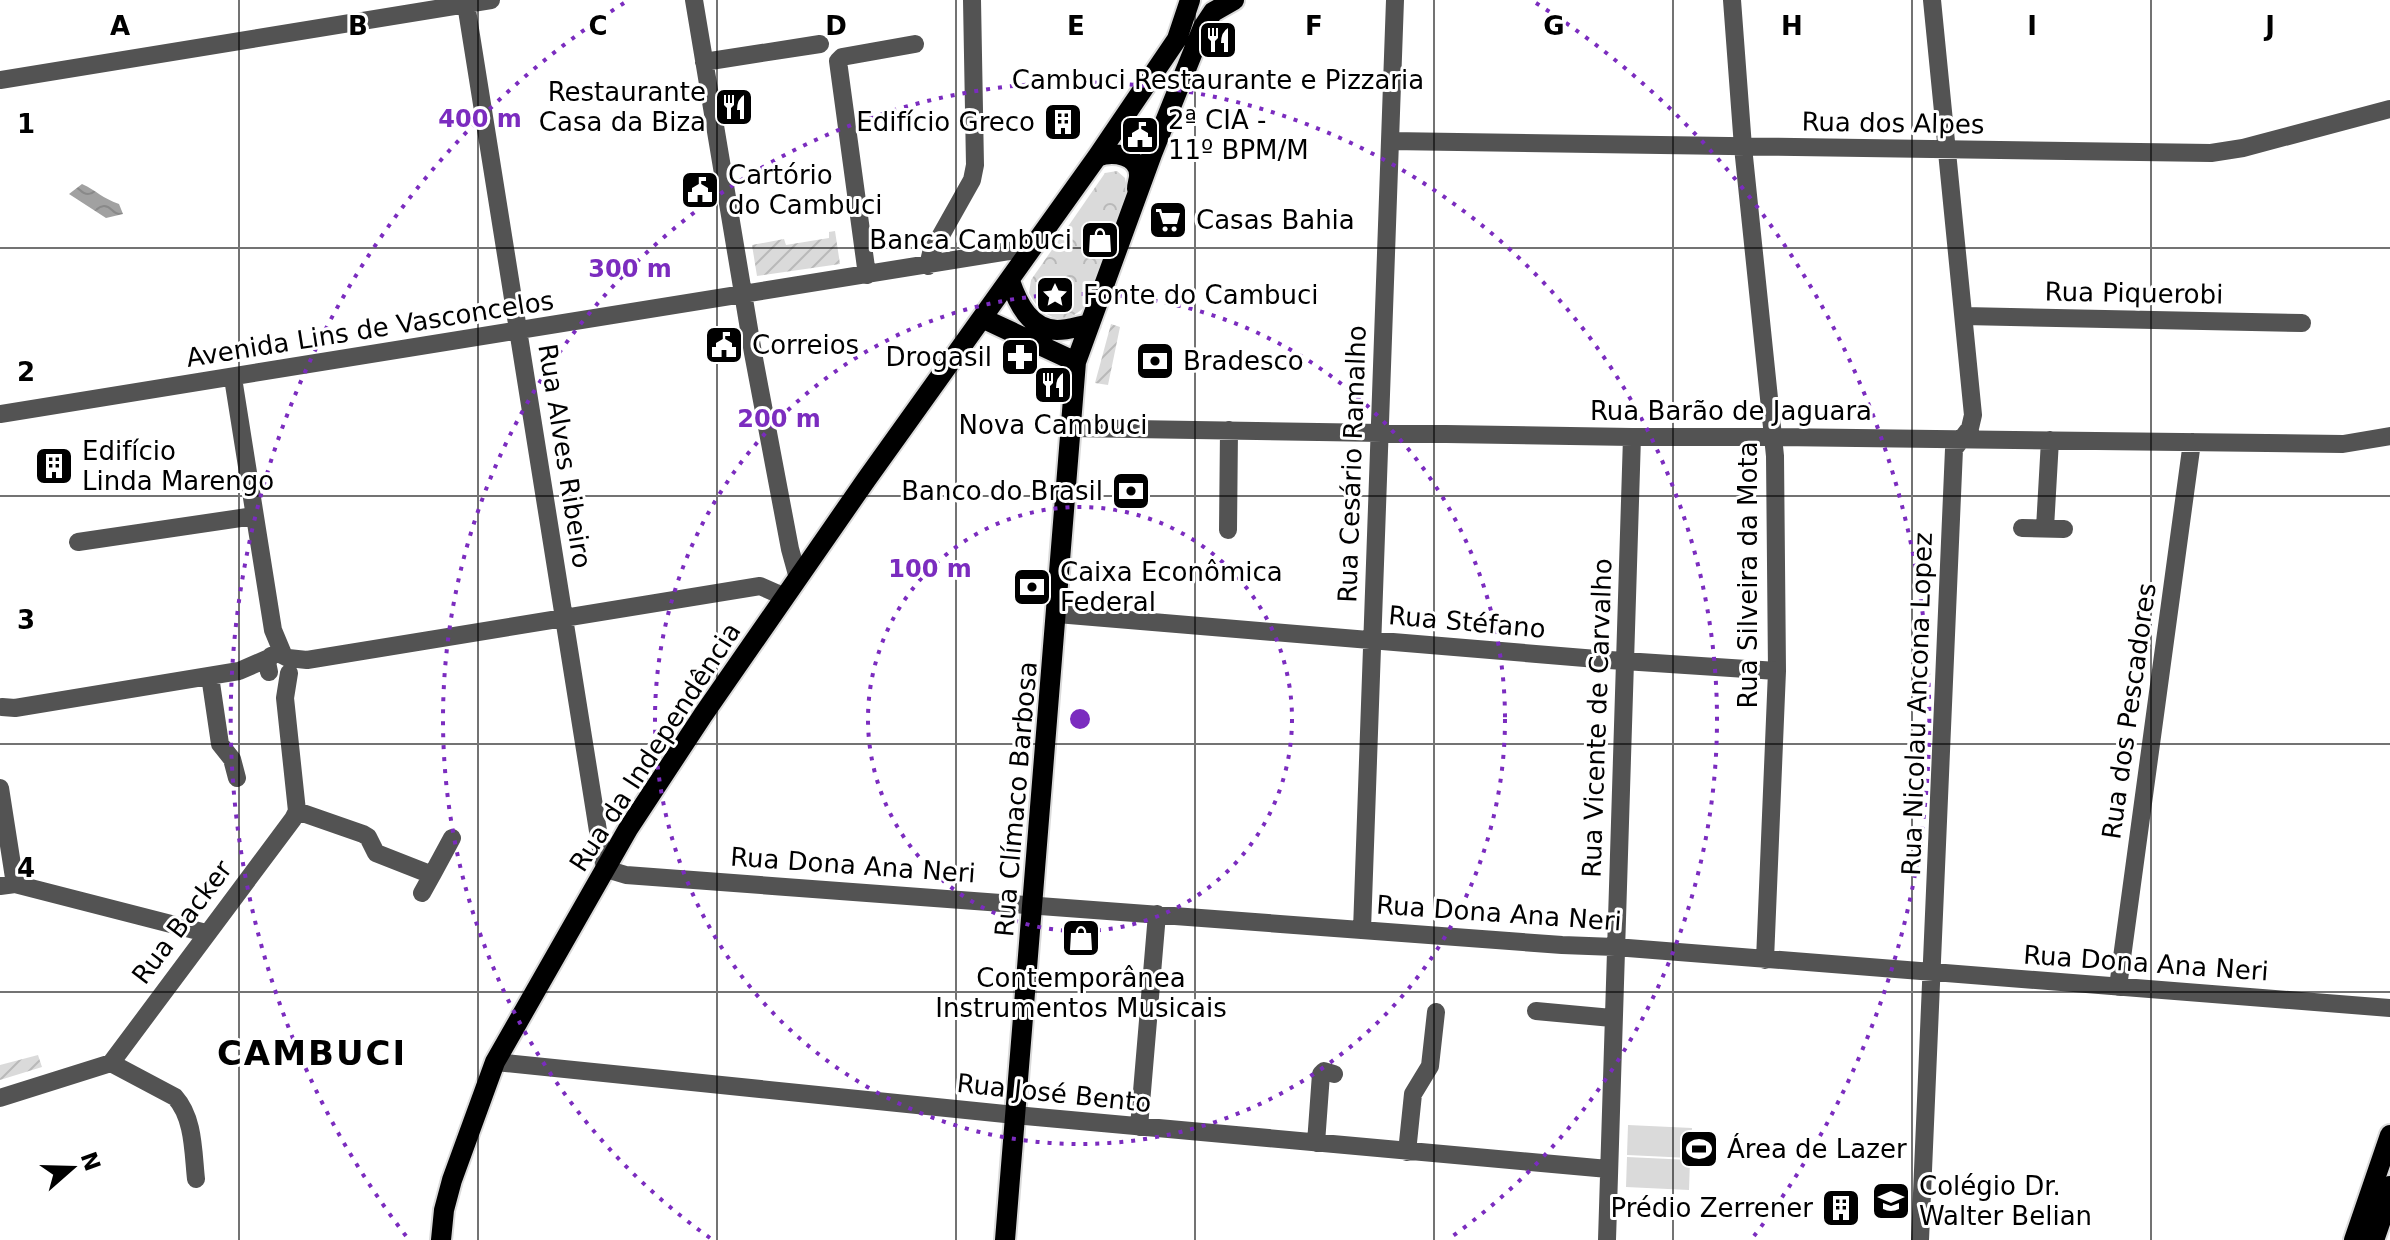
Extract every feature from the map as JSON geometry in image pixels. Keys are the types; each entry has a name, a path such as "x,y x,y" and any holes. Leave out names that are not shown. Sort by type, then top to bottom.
{"highway":[{"path":"2372,1240 2390,1188"}],"main road":[{"path":"1193,14 1213,12 1234,0"},
{"name":"Rua da Independência","path":"441,1240 444,1210 452,1180 495,1062 628,829 798,578 984,319 1193,14"},
{"name":"Rua Clímaco Barbosa","path":"1005,1240 1076,362 1138,194 1193,14"},
{"path":"1097,157 1115,153 1132,160 1139,176 1136,184 1138,194"},
{"path":"1010,281 1021,305 1035,323 1057,330 1090,324"},
{"path":"984,319 1076,362"},
{"path":"2354,1240 2390,1135"}],"street":[{"path":"0,80 491,0"},
{"path":"694,0 743,295 787,534 798,578"},
{"path":"928,266 931,253 972,180 975,165 972,0"},
{"name":"Rua Cesário Ramalho","path":"1362,930 1395,0"},
{"name":"Rua Silveira da Mota","path":"1732,0 1743,147 1774,437 1777,671 1765,960"},
{"name":"Rua Nicolau Ancona Lopez","path":"1920,1240 1954,449 1970,428 1973,415 1932,0"},
{"name":"Rua Alves Ribeiro","path":"466,4 606,869"},
{"path":"704,62 820,44"},
{"path":"867,275 838,61 842,57 915,44"},
{"name":"Rua dos Alpes","path":"1390,141 2211,153 2243,148 2390,109"},
{"name":"Avenida Lins de Vasconcelos","path":"0,414 1034,247"},
{"path":"986,257 1004,268 1010,281"},
{"name":"Rua Piquerobi","path":"1964,316 2302,323"},
{"path":"233,378 274,635 282,664 297,811 363,834 368,837 376,853 432,875"},
{"name":"Rua Barão de Jaguara","path":"1071,428 2343,444 2390,436"},
{"path":"1228,530 1229,430"},
{"name":"Rua Vicente de Carvalho","path":"1607,1240 1632,437"},
{"path":"2022,528 2055,528 2050,440"},
{"name":"Rua dos Pescadores","path":"2118,987 2192,442"},
{"path":"78,542 254,516"},
{"path":"3,711 760,586 785,597"},
{"name":"Rua Stéfano","path":"1057,614 1777,671"},
{"path":"210,676 220,744 232,759 237,778"},
{"path":"0,788 7,885 206,933"},
{"name":"Rua Backer","path":"111,1063 297,811"},
{"path":"422,893 452,838"},
{"name":"Rua Dona Ana Neri","path":"606,869 626,875 1615,947 2390,1008"},
{"path":"1139,1127 1157,914"},
{"path":"1536,1011 1612,1018"},
{"path":"1407,1152 1413,1094 1430,1066 1436,1012"},
{"name":"Rua José Bento","path":"495,1062 1139,1127 1608,1169"},
{"path":"0,1098 111,1063 175,1097 181,1104 189,1126 196,1179"},
{"path":"1316,1143 1321,1074 1324,1071 1334,1074"}],"green space":[{"path":"1117,171 1125,178 1127,189 1088,303 1071,316 1056,318 1048,315 1029,293 1031,280 1105,173"},
{"path":"835,231 840,264 757,276 752,245 784,239 786,245 829,238 829,232"},
{"path":"1111,324 1120,327 1108,385 1095,383"},
{"path":"38,1055 42,1067 0,1080 0,1065"},
{"path":"1628,1125 1692,1128 1690,1158 1627,1155"},
{"path":"1627,1157 1690,1160 1689,1190 1626,1187"}],"water":[{"path":"82,184 119,204 123,214 106,218 69,194"}],"place":[{"name":"Cambuci Restaurante e Pizzaria","path":"1218,40"},
{"name":"Restaurante Casa da Biza","path":"734,107"},
{"name":"Edifício Greco","path":"1063,122"},
{"name":"2ª CIA - 11º BPM/M","path":"1140,135"},
{"name":"Cartório do Cambuci","path":"700,190"},
{"name":"Casas Bahia","path":"1168,220"},
{"name":"Banca Cambuci","path":"1100,240"},
{"name":"Fonte do Cambuci","path":"1055,295"},
{"name":"Correios","path":"724,345"},
{"name":"Drogasil","path":"1020,357"},
{"name":"Bradesco","path":"1155,361"},
{"name":"Nova Cambuci","path":"1053,385"},
{"name":"Edifício Linda Marengo","path":"54,466"},
{"name":"Banco do Brasil","path":"1131,491"},
{"name":"Caixa Econômica Federal","path":"1032,587"},
{"name":"Contemporânea Instrumentos Musicais","path":"1081,938"},
{"name":"Área de Lazer","path":"1699,1149"},
{"name":"Colégio Dr. Walter Belian","path":"1891,1201"},
{"name":"Prédio Zerrener","path":"1841,1208"}],"district":[{"name":"CAMBUCI","path":"312,1053"}]}
